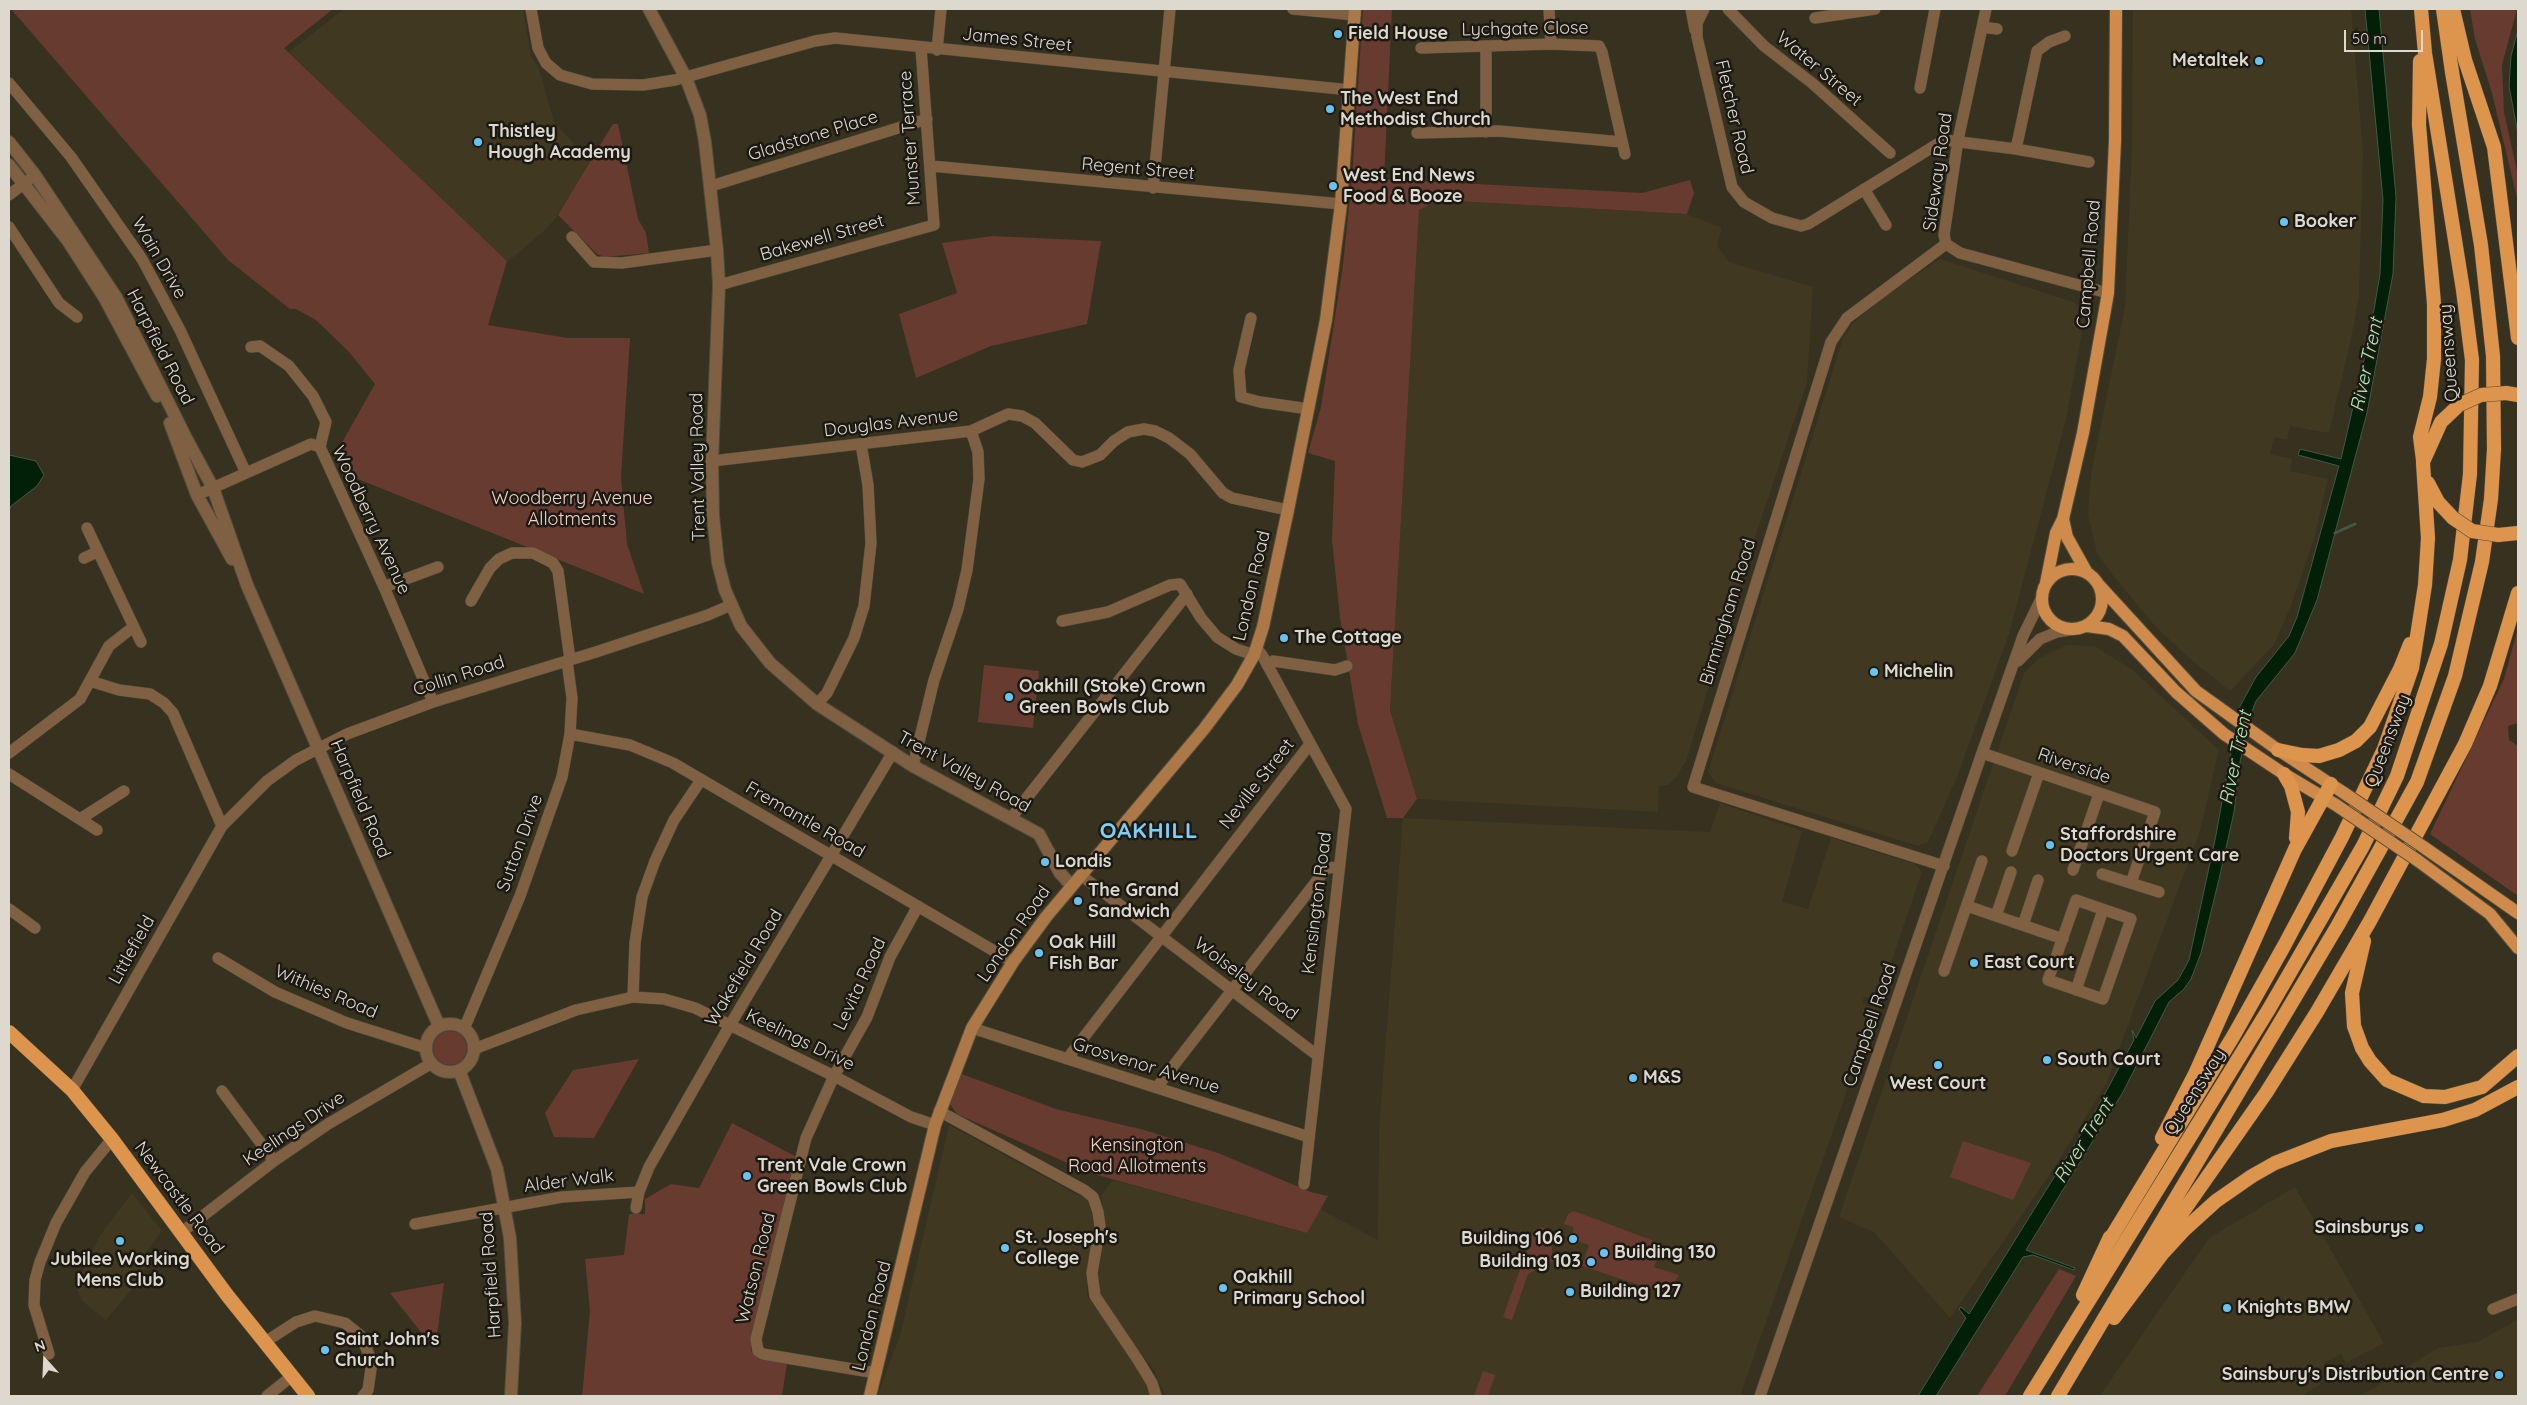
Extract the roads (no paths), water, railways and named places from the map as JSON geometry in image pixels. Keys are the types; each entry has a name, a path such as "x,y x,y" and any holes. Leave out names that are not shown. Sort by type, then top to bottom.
{"highway":[{"path":"2106,1246 2234,1035 2284,946 2384,749 2412,668 2425,585 2428,538 2420,437 2430,398 2434,350 2433,295 2419,125 2421,9"},
{"name":"Queensway","path":"2030,1396 2269,1009 2363,846 2397,776 2425,699 2441,644 2460,560 2470,474 2472,360 2462,280 2425,52 2421,9"},
{"name":"Queensway","path":"2058,1396 2333,934 2380,851 2417,782 2455,676 2482,562 2491,499 2494,450 2493,356 2481,245 2443,9"},
{"path":"2453,9 2465,60 2494,147 2518,338"},
{"path":"2512,394 2481,395 2459,405 2441,422 2423,462 2434,496 2453,518 2472,531 2498,535 2518,533"},
{"path":"2070,1376 2266,1093 2317,1012 2370,921 2465,744 2490,686 2518,593"},
{"path":"2276,749 2302,755 2319,756 2348,746 2363,734 2370,727 2400,670 2420,614"},
{"path":"2284,774 2291,786 2298,812 2294,849"},
{"path":"2053,1356 2106,1246 2195,1074 2294,849 2331,784"},
{"path":"2370,921 2358,964 2352,993 2352,1008 2354,1026 2362,1048 2379,1072 2403,1088 2424,1096 2445,1097 2482,1087 2518,1056"},
{"name":"Newcastle Road","path":"9,1032 72,1090 112,1139 227,1295 308,1396"},
{"path":"2070,1376 2168,1248 2216,1201 2252,1176 2275,1163 2331,1141 2436,1121 2475,1110 2518,1087"}],"main road":[{"name":"Campbell Road","path":"2046,583 2056,533 2063,519 2083,433 2108,293 2115,141 2116,9"},
{"name":"London Road","path":"870,1396 935,1125 972,1028 1013,962 1071,885 1082,876 1204,729 1237,685 1255,652 1288,510 1326,320 1341,204 1355,12"},
{"name":"Campbell Road","path":"2063,519 2066,537 2087,573"},
{"path":"2518,914 2425,848 2276,749 2196,691 2087,573 2074,569 2063,570 2052,576 2046,583 2042,598 2043,609 2052,622 2061,628 2109,629 2123,636 2176,692 2224,734 2284,774 2336,805 2417,860 2490,914 2518,948"},
{"path":"2081,627 2100,612 2102,602 2098,584"}],"street":[{"name":"James Street","path":"531,9 541,56 552,69 569,79 613,86 643,85 686,78 835,38 937,50 1350,90"},
{"name":"Trent Valley Road","path":"649,9 686,78 700,115 711,186 718,285 712,461 713,516 718,563 731,605 741,626 770,663 817,704 913,766 1039,834 1060,873 1071,885"},
{"path":"937,50 941,9"},
{"path":"1153,188 1170,9"},
{"path":"1293,9 1355,12"},
{"path":"1549,9 1551,44"},
{"name":"Fletcher Road","path":"1691,9 1732,187 1744,202 1772,218 1801,226 1808,224 1864,189"},
{"name":"Fletcher Road","path":"1698,37 1698,23 1704,9"},
{"name":"Water Street","path":"1728,9 1764,46 1812,83 1890,153"},
{"path":"1815,18 1875,9"},
{"path":"1920,88 1935,9"},
{"name":"Sideway Road","path":"1986,9 1958,140 1944,235 1946,244 1960,253 2108,293"},
{"path":"1982,27 1997,29"},
{"path":"2016,149 2037,51 2049,42 2065,36"},
{"name":"Lychgate Close","path":"1421,48 1551,44 1599,46 1602,52 1622,142"},
{"path":"1486,46 1486,132"},
{"name":"Munster Terrace","path":"921,48 934,225"},
{"name":"Wain Drive","path":"9,83 71,157 142,259 180,330 246,473"},
{"name":"Gladstone Place","path":"711,186 926,119"},
{"path":"1417,134 1499,131 1622,142 1626,154"},
{"path":"1886,225 1864,189 1938,142 1958,140 2089,162"},
{"name":"Harpfield Road","path":"9,142 35,175 116,297 185,436 214,488 247,585 439,1026"},
{"name":"Harpfield Road","path":"9,165 68,241 104,297 153,386 175,434 198,495 247,585"},
{"name":"Regent Street","path":"931,166 1341,204"},
{"path":"9,195 35,175"},
{"name":"Bakewell Street","path":"718,285 934,225"},
{"path":"9,227 59,303 77,317"},
{"path":"572,237 594,262 622,262 717,250"},
{"name":"Birmingham Road","path":"1944,866 1692,787 1831,342 1847,318 1946,244"},
{"path":"1251,318 1239,370 1241,397 1260,402 1308,408"},
{"path":"250,347 260,346 289,366 313,396 326,422 320,448"},
{"path":"971,431 1008,414 1022,416 1035,423 1073,460 1082,462 1100,454 1114,441 1128,432 1144,429 1169,438 1190,454 1224,493 1232,498 1288,510"},
{"name":"Douglas Avenue","path":"712,461 971,431 978,452 980,479 967,570 958,609 934,680 913,766"},
{"name":"Woodberry Avenue","path":"198,495 311,444 320,448 384,587 433,702"},
{"path":"817,704 827,693 854,638 864,606 871,543 868,485 861,444"},
{"path":"87,528 132,628 141,642"},
{"path":"84,558 97,552"},
{"name":"Sutton Drive","path":"464,1029 520,896 562,778 570,734 572,698 558,571 553,563 533,553 512,553 499,559 490,568 471,601"},
{"path":"384,587 438,567"},
{"path":"1062,621 1108,612 1175,584 1180,584 1201,618 1217,637 1236,649 1255,652"},
{"path":"1011,818 1187,594"},
{"name":"Campbell Road","path":"1760,1396 2023,636 2042,598"},
{"name":"Collin Road","path":"222,826 267,781 318,748 347,734 433,702 568,661 708,615 731,605"},
{"name":"Campbell Road","path":"2014,666 2025,651 2040,639 2081,627"},
{"path":"9,753 77,702 109,646 132,628"},
{"name":"Kensington Road","path":"1255,652 1267,665 1346,809 1304,1184"},
{"path":"1267,665 1273,661 1335,670 1347,666"},
{"path":"90,681 119,690 150,694 164,703 174,714 207,796 222,826"},
{"name":"Fremantle Road","path":"570,734 630,744 673,763 1013,962"},
{"name":"Neville Street","path":"1067,1059 1310,744"},
{"name":"Wakefield Road","path":"636,1208 639,1192 649,1167 730,1025 893,752"},
{"name":"Riverside","path":"1982,753 2155,812 2131,883"},
{"path":"2012,851 2039,773"},
{"path":"9,774 97,830"},
{"path":"633,996 635,943 642,897 655,861 674,820 701,780"},
{"path":"80,819 124,792"},
{"path":"2073,870 2099,794"},
{"name":"Littlefield","path":"72,1090 222,826"},
{"path":"1944,971 1982,861"},
{"path":"1157,1087 1327,868 1338,867"},
{"path":"1996,916 2011,872"},
{"path":"2102,874 2159,892"},
{"name":"Wolseley Road","path":"1082,876 1318,1056"},
{"path":"2023,925 2038,880"},
{"path":"2076,900 2103,910 2130,919 2103,999 2048,980 2076,900"},
{"name":"Levita Road","path":"834,1076 867,1017 890,956 918,906"},
{"path":"1967,906 2063,938"},
{"path":"9,908 35,928"},
{"path":"2076,990 2103,910"},
{"name":"Withies Road","path":"218,958 276,992 347,1023 426,1048"},
{"name":"Keelings Drive","path":"474,1049 576,1010 633,996 672,1002 695,1008 834,1076 911,1117 935,1125"},
{"path":"456,1025 464,1029 473,1040 474,1049 466,1065 459,1070 445,1071 432,1063 426,1048 432,1032 439,1026 456,1025"},
{"name":"Grosvenor Avenue","path":"972,1028 1309,1136"},
{"name":"Keelings Drive","path":"182,1232 274,1161 328,1124 432,1063"},
{"name":"Harpfield Road","path":"459,1070 497,1169 510,1238 515,1323 510,1396"},
{"name":"Watson Road","path":"834,1076 806,1138 756,1339 758,1351 763,1354 876,1373"},
{"path":"222,1091 274,1161"},
{"path":"939,1111 1084,1190 1093,1197 1100,1226 1092,1273 1095,1296 1138,1360 1152,1384 1156,1396"},
{"path":"50,1354 34,1305 35,1280 40,1262 56,1223 84,1172 112,1139"},
{"name":"Alder Walk","path":"416,1224 562,1197 639,1192"},
{"path":"2493,1309 2518,1299"},
{"path":"265,1342 296,1322 315,1316 345,1323 361,1336 372,1362 368,1390 363,1396"},
{"path":"267,1396 292,1376"}],"water":[{"name":"River Trent","path":"2365,9 2379,9 2396,197 2393,274 2367,413 2317,600 2295,653 2256,701 2251,714 2240,762 2234,812 2220,875 2201,953 2191,979 2184,989 2169,1002 2123,1092 2026,1250 2075,1268 2074,1270 2033,1255 2023,1257 1936,1396 1918,1396 1966,1318 1959,1309 1961,1307 1969,1314 2096,1110 2134,1040 2132,1030 2136,1038 2155,1001 2178,980 2189,960 2216,835 2239,708 2256,677 2289,636 2297,617 2339,466 2298,455 2300,449 2341,459 2370,333 2380,274 2383,200"},
{"path":"2518,30 2518,134 2509,86 2511,56"},
{"path":"9,455 36,461 44,475 37,486 11,506 9,511"}],"waterway":[{"path":"2335,533 2355,524"}],"place":[{"name":"Field House","path":"1338,34"},
{"name":"Metaltek","path":"2259,61"},
{"name":"The West End Methodist Church","path":"1330,109"},
{"name":"Thistley Hough Academy","path":"478,142"},
{"name":"West End News Food & Booze","path":"1333,186"},
{"name":"Booker","path":"2284,222"},
{"name":"The Cottage","path":"1284,638"},
{"name":"Michelin","path":"1874,672"},
{"name":"Oakhill (Stoke) Crown Green Bowls Club","path":"1009,697"},
{"name":"Staffordshire Doctors Urgent Care","path":"2050,845"},
{"name":"Londis","path":"1045,862"},
{"name":"The Grand Sandwich","path":"1078,901"},
{"name":"Oak Hill Fish Bar","path":"1039,953"},
{"name":"East Court","path":"1974,963"},
{"name":"South Court","path":"2047,1060"},
{"name":"West Court","path":"1938,1065"},
{"name":"M&S","path":"1633,1078"},
{"name":"Trent Vale Crown Green Bowls Club","path":"747,1176"},
{"name":"Sainsburys","path":"2419,1228"},
{"name":"Building 106","path":"1573,1239"},
{"name":"Jubilee Working Mens Club","path":"120,1241"},
{"name":"St. Joseph's College","path":"1005,1248"},
{"name":"Building 130","path":"1604,1253"},
{"name":"Building 103","path":"1591,1262"},
{"name":"Oakhill Primary School","path":"1223,1288"},
{"name":"Building 127","path":"1570,1292"},
{"name":"Knights BMW","path":"2227,1308"},
{"name":"Saint John's Church","path":"325,1350"},
{"name":"Sainsbury's Distribution Centre","path":"2499,1375"}],"district":[{"name":"OAKHILL","path":"1149,831"}],"park label":[{"name":"Woodberry Avenue Allotments","path":"572,509"},
{"name":"Kensington Road Allotments","path":"1137,1156"}]}
